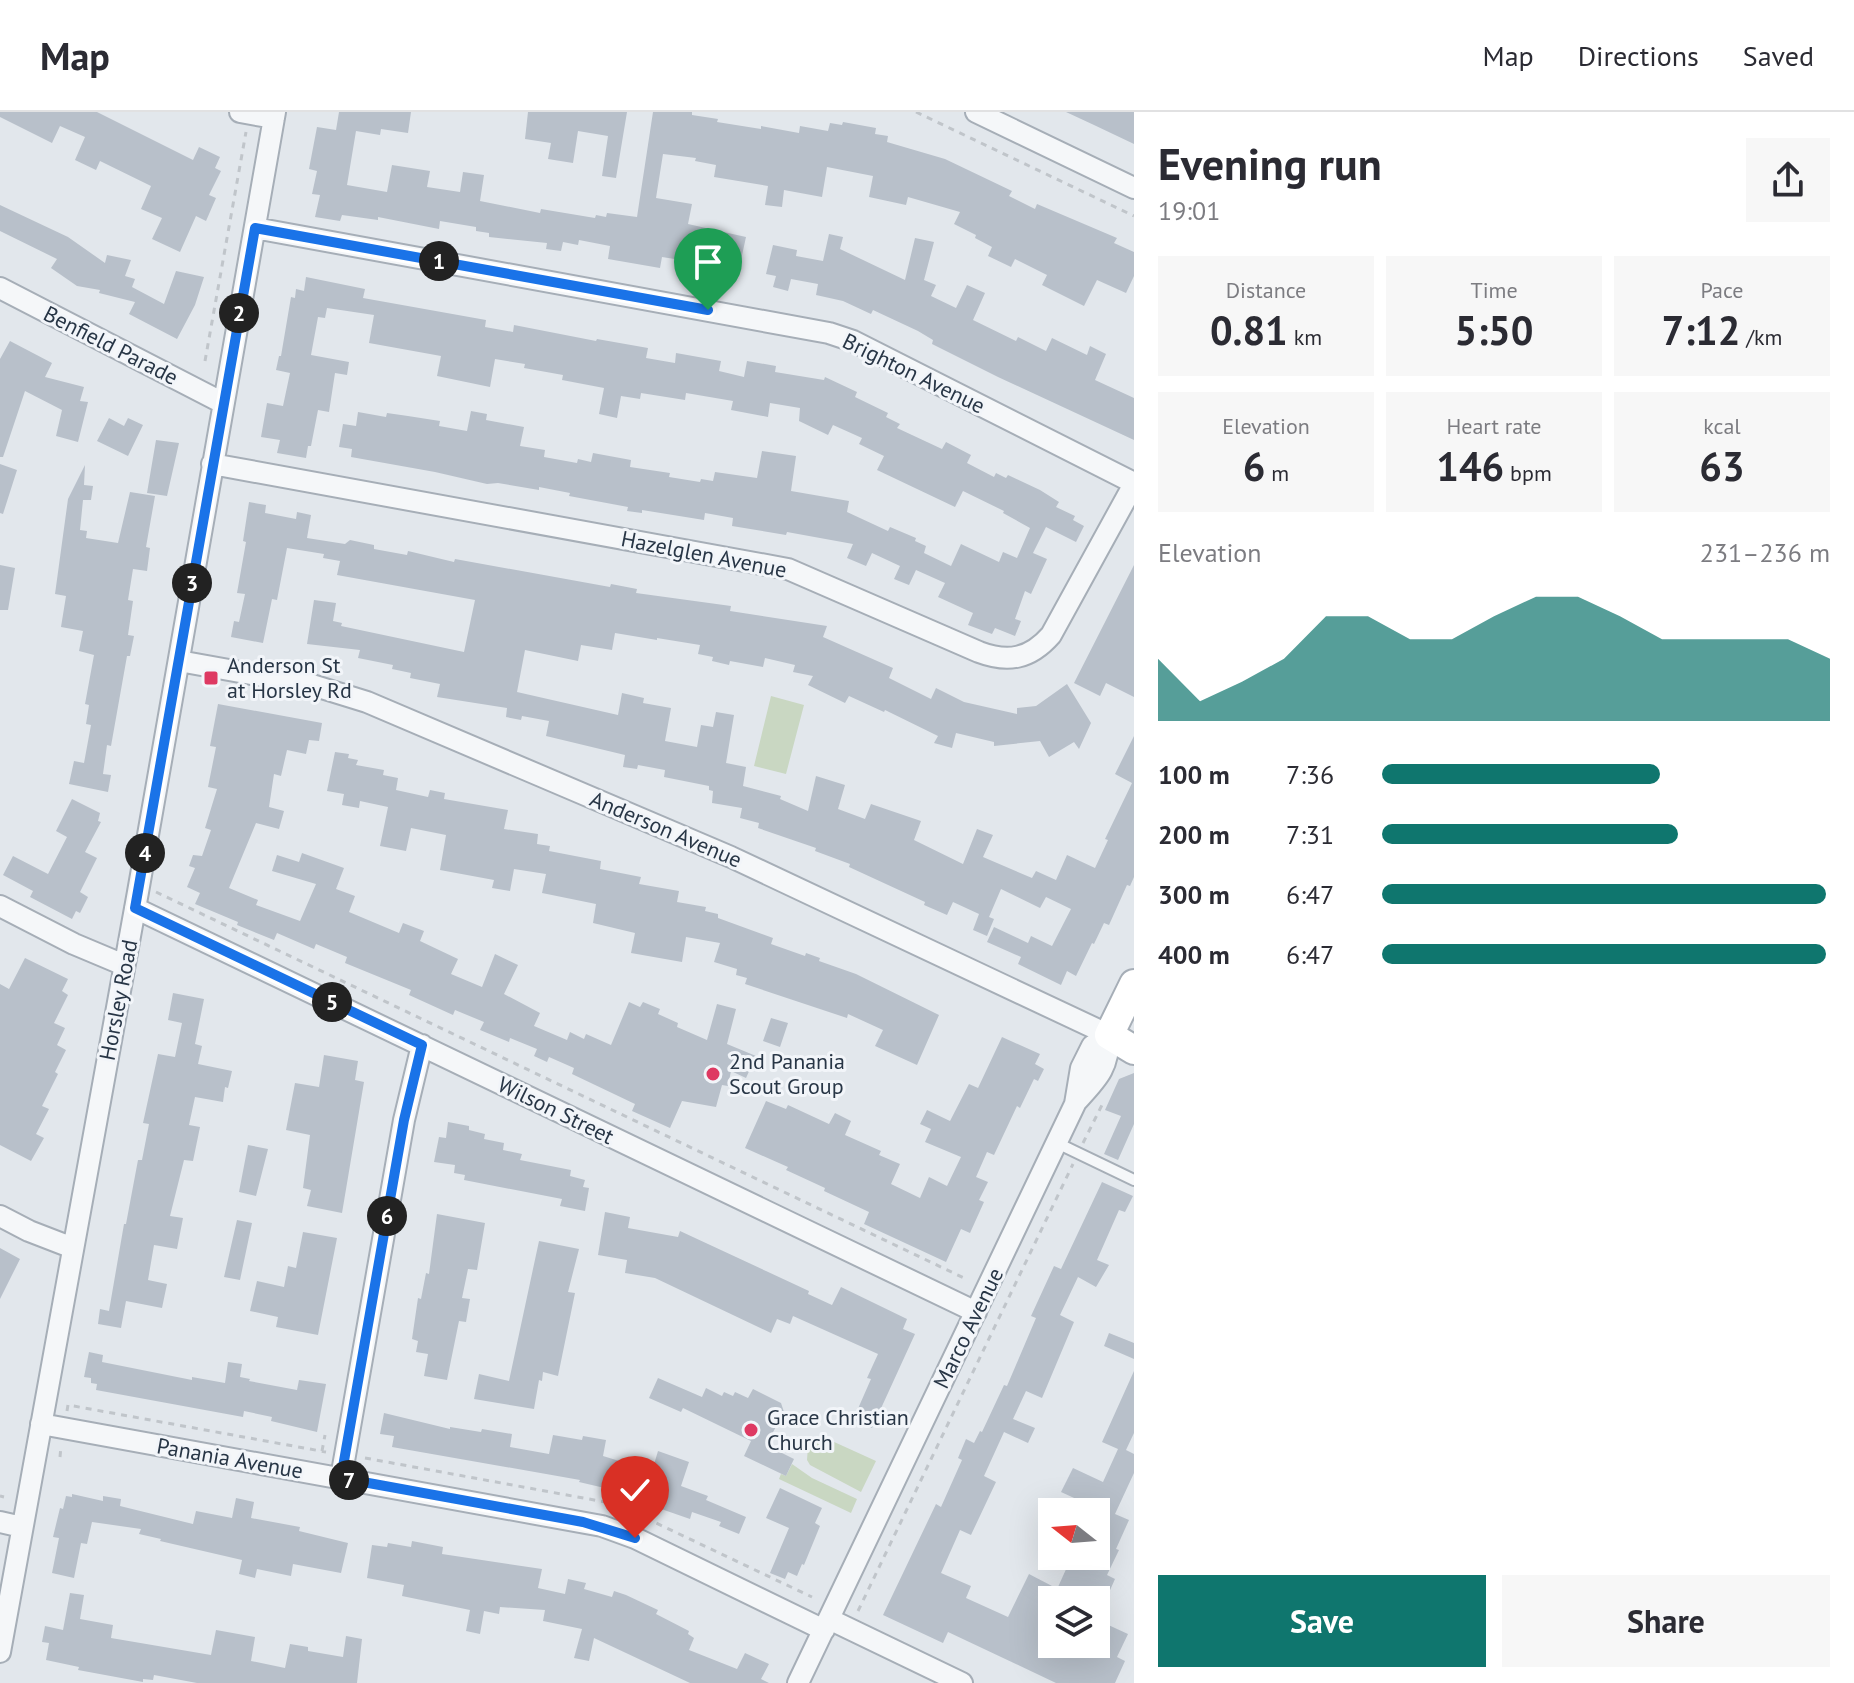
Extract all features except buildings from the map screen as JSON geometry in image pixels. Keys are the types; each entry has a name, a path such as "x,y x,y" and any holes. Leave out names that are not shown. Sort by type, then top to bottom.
{"street":[{"path":"976,112 1134,188"},
{"path":"244,113 274,115"},
{"name":"Horsley Road","path":"0,1652 137,900 274,115"},
{"name":"Brighton Avenue","path":"255,228 841,336 1134,484"},
{"name":"Benfield Parade","path":"0,288 223,403"},
{"name":"Hazelglen Avenue","path":"212,464 788,569 979,652 1003,659 1029,654 1041,647 1051,635 1134,484"},
{"name":"Anderson Avenue","path":"179,661 312,685 367,702 755,867 1128,1035"},
{"name":"Wilson Street","path":"137,900 422,1045 976,1312"},
{"path":"0,906 74,944 124,965"},
{"name":"Marco Avenue","path":"798,1683 1075,1104 1081,1068 1092,1046 1128,1035 1134,984"},
{"path":"341,1478 404,1120 422,1045"},
{"path":"0,1216 73,1248"},
{"name":"Panania Avenue","path":"41,1424 617,1530 827,1624 850,1629 962,1683"},
{"path":"0,1522 22,1527"}],"lane":[{"path":"1057,1143 1134,1180"}],"path":[{"path":"916,112 1134,216"},
{"path":"205,361 244,113"},
{"path":"137,900 151,891 162,893 964,1278"},
{"path":"850,1629 1105,1097"},
{"path":"322,1451 325,1435"}],"green space":[{"path":"771,696 804,705 786,774 754,766"},
{"path":"819,1438 876,1461 861,1492 810,1465 807,1460 808,1446"},
{"path":"792,1464 812,1478 857,1499 851,1513 779,1479 781,1474 786,1476"}],"place":[{"name":"Anderson St at Horsley Rd","path":"211,678"},
{"name":"2nd Panania Scout Group","path":"713,1074"},
{"name":"Grace Christian Church","path":"751,1430"}],"route":[{"path":"635,1538 583,1522 341,1478 404,1120 422,1045 135,908 255,228 708,310"}]}
